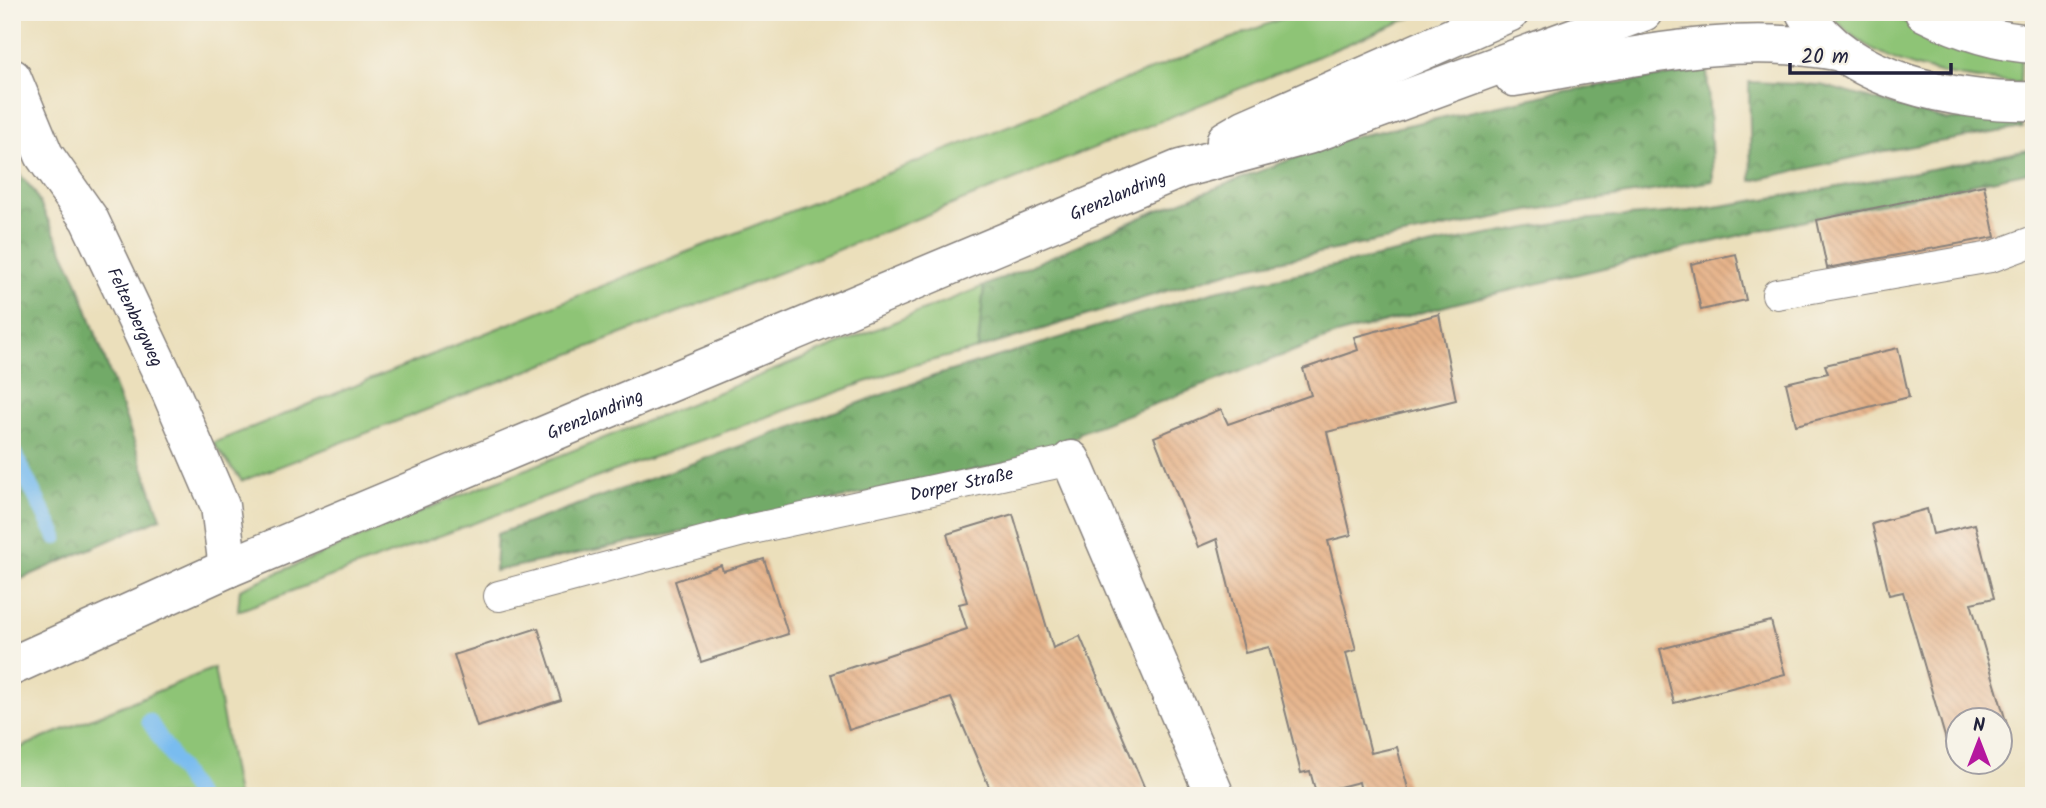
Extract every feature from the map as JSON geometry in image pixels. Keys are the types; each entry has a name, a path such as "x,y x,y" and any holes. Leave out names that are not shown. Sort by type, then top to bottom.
{"main road":[{"name":"Grenzlandring","path":"1180,169 1245,129 1510,12"},
{"name":"Grenzlandring","path":"12,666 228,568 1180,169 1308,135 1643,12"},
{"path":"1805,12 1811,22 1841,52"},
{"path":"1924,12 1951,25 2010,43 2034,44"},
{"path":"1429,90 1721,44 1805,44 1841,52 1916,88 2001,102 2034,101"},
{"name":"Feltenbergweg","path":"12,78 44,155 89,219 170,390 220,506 228,568"},
{"name":"Dorper Straße","path":"1071,460 1215,796"}],"lane":[{"path":"1777,294 1991,257 2034,241"},
{"name":"Dorper Straße","path":"499,596 743,531 1071,460"}],"green space":[{"path":"1298,12 1424,12 983,193 242,481 213,443 687,252"},
{"path":"1829,12 1886,12 1920,29 2021,55 2020,83 1942,73 1891,58 1847,31"},
{"path":"1707,70 1713,181 1529,211 1238,269 978,349 984,286 1156,211 1344,139 1564,91"},
{"path":"1749,82 1821,85 1947,120 2017,114 2023,128 1878,152 1751,181"},
{"path":"2034,149 2034,171 1813,218 1457,303 1336,335 1081,432 1061,452 495,571 497,534 934,376 1215,291 1443,243 1568,221 1689,211 1822,190"},
{"path":"12,165 34,191 76,278 161,518 12,583"},
{"path":"984,286 978,349 914,365 628,466 238,611 240,589 429,508"},
{"path":"214,668 237,796 12,796 12,751"}],"building":[{"path":"1984,185 1995,237 1827,268 1817,220"},
{"path":"1736,254 1746,300 1701,310 1691,264"},
{"path":"1439,314 1456,400 1327,432 1351,535 1328,541 1356,650 1346,653 1371,753 1397,747 1410,796 1362,796 1359,782 1316,793 1310,771 1301,773 1269,647 1245,653 1217,539 1198,547 1154,437 1221,409 1228,424 1311,395 1303,369 1358,350 1354,337"},
{"path":"1898,348 1909,397 1796,425 1786,383 1828,373 1825,365"},
{"path":"1927,509 1933,534 1975,524 1994,598 1971,603 2001,706 1944,706 1944,733 1903,592 1889,595 1872,524"},
{"path":"1013,514 1053,648 1080,636 1148,796 993,796 951,698 849,730 831,674 967,629 959,604 967,602 947,534"},
{"path":"764,559 788,634 701,662 675,581 721,565 723,571"},
{"path":"1771,621 1785,674 1674,703 1660,649"},
{"path":"538,628 561,700 477,727 454,655"}],"waterway":[{"path":"12,450 56,537"},
{"path":"149,721 197,796"}]}
